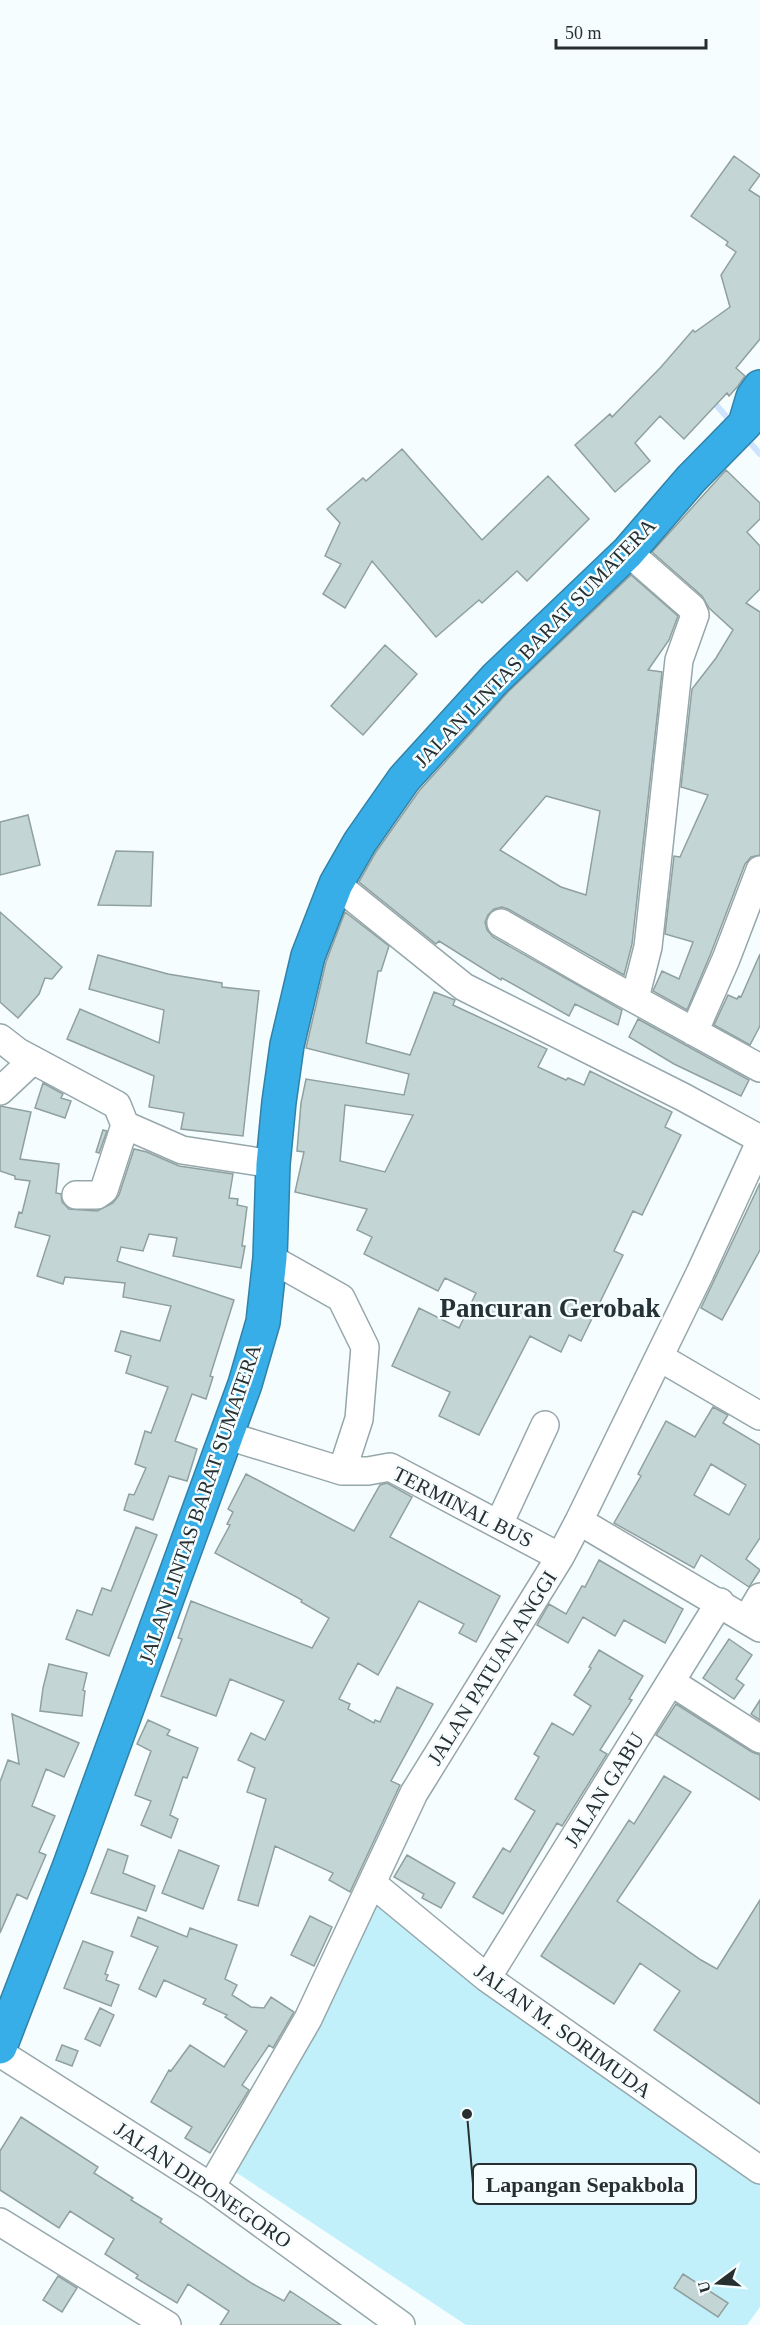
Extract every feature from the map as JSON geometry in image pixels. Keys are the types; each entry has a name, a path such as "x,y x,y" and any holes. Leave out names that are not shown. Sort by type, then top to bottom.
{"highway":[{"name":"JALAN LINTAS BARAT SUMATERA","path":"0,2047 74,1854 245,1384 263,1322 270,1258 273,1164 287,1045 308,956 336,884 360,842 404,779 495,679 628,552 749,410"}],"street":[{"path":"628,552 692,608 695,615 679,660 648,947 635,998"},
{"path":"694,1032 726,959 760,870"},
{"path":"336,884 464,987 683,1097 758,1150"},
{"path":"501,923 760,1068"},
{"path":"0,1038 33,1060 117,1105 125,1125 104,1190 97,1195 76,1195"},
{"path":"0,1091 33,1060"},
{"path":"125,1125 182,1150 273,1164"},
{"name":"JALAN PATUAN ANGGI","path":"211,2187 308,2019 414,1793 561,1557 758,1150"},
{"path":"270,1258 341,1298 365,1347 359,1419 342,1471"},
{"path":"658,1356 760,1416"},
{"path":"499,1524 545,1425"},
{"name":"TERMINAL BUS","path":"225,1435 342,1471 368,1471 390,1467 561,1557"},
{"path":"579,1521 720,1602 756,1615"},
{"name":"JALAN GABU","path":"487,1978 720,1602"},
{"path":"671,1682 760,1739"},
{"name":"JALAN M. SORIMUDA","path":"373,1884 487,1978 760,2170"},
{"name":"JALAN DIPONEGORO","path":"0,2053 211,2187 401,2325"},
{"path":"0,2222 167,2325"}],"shaded area":[{"path":"373,1884 760,2169 760,2307 747,2325 466,2325 225,2165"}],"building":[{"path":"734,156 760,175 749,190 760,197 760,339 736,368 745,376 738,386 729,396 727,393 684,439 660,416 635,443 650,461 615,492 575,445 610,414 612,417 693,330 695,332 730,307 721,275 736,252 726,245 728,242 691,216"},
{"path":"402,449 482,540 548,476 589,519 527,581 517,571 482,603 479,600 436,637 372,561 345,608 323,594 341,564 325,556 340,523 327,509 363,478 366,481"},
{"path":"726,470 760,503 760,519 747,532 760,546 760,589 746,603 760,612 760,855 751,857 745,864 687,1010 653,991 662,971 679,979 693,942 665,934 674,856 680,857 708,795 681,787 692,689 716,658 733,630 709,608 702,596 652,552"},
{"path":"631,575 678,616 669,640 648,670 662,672 632,944 624,975 508,909 502,907 494,909 485,922 487,930 493,937 622,1010 618,1025 575,1004 569,1016 502,978 501,980 439,941 436,944 359,882 376,852 419,791 508,692","holes":["546,796 600,811 586,895 561,887 500,850"]},
{"path":"385,645 417,674 363,735 331,706"},
{"path":"28,815 40,865 0,875 0,822"},
{"path":"116,851 153,852 151,906 98,905"},
{"path":"0,912 62,967 52,979 45,978 39,994 18,1018 0,1002"},
{"path":"345,912 389,946 381,971 378,971 366,1043 410,1055 434,992 455,1000 453,1005 547,1049 538,1067 566,1080 568,1078 584,1085 590,1071 672,1112 665,1127 681,1135 642,1215 633,1211 614,1251 623,1255 581,1341 569,1335 561,1352 530,1336 479,1435 439,1416 450,1392 392,1366 419,1308 459,1328 476,1293 445,1278 438,1291 364,1254 372,1237 357,1230 367,1209 295,1192 304,1152 297,1151 301,1103 306,1079 404,1095 409,1074 306,1048 326,962","holes":["345,1105 413,1115 385,1172 340,1161"]},
{"path":"760,954 760,1026 750,1045 714,1025 728,995 737,999 741,997"},
{"path":"98,955 168,974 222,983 222,987 259,991 243,1136 181,1129 184,1113 149,1107 154,1076 67,1039 80,1009 159,1043 164,1010 89,989"},
{"path":"638,1019 749,1080 741,1096 674,1064 629,1037"},
{"path":"43,1083 63,1094 61,1098 71,1101 65,1118 35,1108"},
{"path":"0,1106 31,1112 20,1159 59,1164 56,1193 61,1194 62,1202 69,1209 97,1211 113,1203 119,1195 134,1149 179,1166 233,1174 229,1198 238,1199 237,1205 247,1207 242,1246 245,1246 241,1268 173,1256 177,1238 149,1234 143,1251 121,1247 117,1261 234,1300 210,1376 213,1377 206,1399 192,1394 175,1441 197,1449 187,1481 169,1476 153,1520 124,1510 129,1494 134,1495 146,1468 135,1464 145,1431 151,1433 168,1387 126,1373 131,1356 115,1351 121,1331 160,1341 171,1306 123,1297 125,1283 65,1277 63,1284 37,1276 50,1236 15,1227 19,1212 22,1213 30,1181 15,1179 15,1176 0,1171"},
{"path":"103,1130 107,1131 99,1153 96,1152"},
{"path":"760,1183 760,1250 722,1320 701,1308"},
{"path":"713,1407 728,1415 723,1423 760,1445 760,1538 746,1559 760,1570 749,1587 701,1555 694,1568 614,1523 641,1476 638,1474 666,1421 695,1437","holes":["711,1464 746,1485 729,1515 694,1495"]},
{"path":"246,1474 354,1531 380,1485 387,1483 412,1497 390,1537 500,1596 476,1642 459,1633 464,1624 419,1601 378,1675 358,1663 339,1699 350,1704 348,1709 374,1723 375,1720 380,1722 397,1687 433,1704 391,1781 400,1785 350,1892 329,1880 333,1873 275,1846 258,1906 238,1900 266,1799 247,1792 255,1768 238,1760 251,1733 265,1740 284,1701 230,1679 216,1716 161,1696 182,1639 178,1638 191,1601 312,1648 329,1618 301,1602 302,1600 215,1553 230,1525 227,1524 233,1512 228,1509"},
{"path":"136,1527 157,1535 109,1656 66,1639 77,1610 92,1615 102,1588 111,1591"},
{"path":"599,1560 683,1609 665,1643 624,1620 615,1636 583,1617 568,1643 537,1625 549,1604 566,1614 582,1586 585,1587"},
{"path":"729,1639 752,1655 736,1679 744,1685 734,1699 703,1678"},
{"path":"599,1650 643,1676 629,1699 632,1700 600,1750 607,1754 562,1826 557,1823 503,1914 473,1897 503,1848 510,1852 535,1811 515,1799 539,1757 534,1754 552,1723 573,1735 591,1706 574,1695"},
{"path":"49,1664 87,1673 83,1690 85,1691 82,1716 40,1711"},
{"path":"760,1700 760,1720 751,1714"},
{"path":"676,1704 760,1755 760,1800 656,1735"},
{"path":"12,1714 79,1743 64,1777 46,1769 32,1806 55,1816 39,1852 46,1855 27,1899 17,1894 0,1933 0,1782 8,1760 19,1764"},
{"path":"148,1720 170,1730 167,1735 198,1748 187,1778 183,1777 170,1815 178,1819 171,1838 141,1825 151,1801 135,1795 151,1751 137,1744"},
{"path":"664,1776 691,1792 617,1901 717,1969 760,1900 760,2104 654,2030 680,1991 640,1963 614,2004 541,1956 629,1820 634,1824"},
{"path":"108,1849 128,1856 123,1873 155,1886 146,1911 91,1893"},
{"path":"179,1850 219,1866 203,1909 162,1893"},
{"path":"407,1855 455,1883 441,1908 422,1898 424,1894 394,1877"},
{"path":"310,1916 332,1927 314,1966 291,1955"},
{"path":"138,1917 187,1937 190,1928 237,1945 225,1979 237,1985 232,1995 251,2007 264,2008 271,1997 294,2012 273,2048 269,2045 242,2085 249,2090 210,2153 185,2138 192,2127 151,2102 169,2070 171,2071 190,2045 224,2067 247,2031 225,2017 227,2015 203,2004 206,1999 164,1980 156,1997 139,1989 158,1947 131,1936"},
{"path":"83,1941 113,1952 105,1974 108,1975 106,1980 119,1985 111,2006 64,1988"},
{"path":"100,2008 114,2015 100,2046 85,2039"},
{"path":"62,2045 78,2051 72,2066 56,2060"},
{"path":"21,2117 98,2167 94,2173 162,2219 160,2222 253,2284 284,2301 290,2291 341,2325 220,2325 229,2311 188,2284 177,2303 136,2278 138,2275 105,2254 114,2239 70,2211 59,2228 0,2190 0,2151"},
{"path":"683,2274 728,2303 718,2317 674,2288"},
{"path":"58,2276 77,2288 62,2312 43,2300"}],"waterway":[{"path":"711,399 732,423"},
{"path":"745,437 760,454"}],"place":[{"name":"Lapangan Sepakbola","path":"467,2114"}],"district":[{"name":"Pancuran Gerobak","path":"550,1308"}]}
